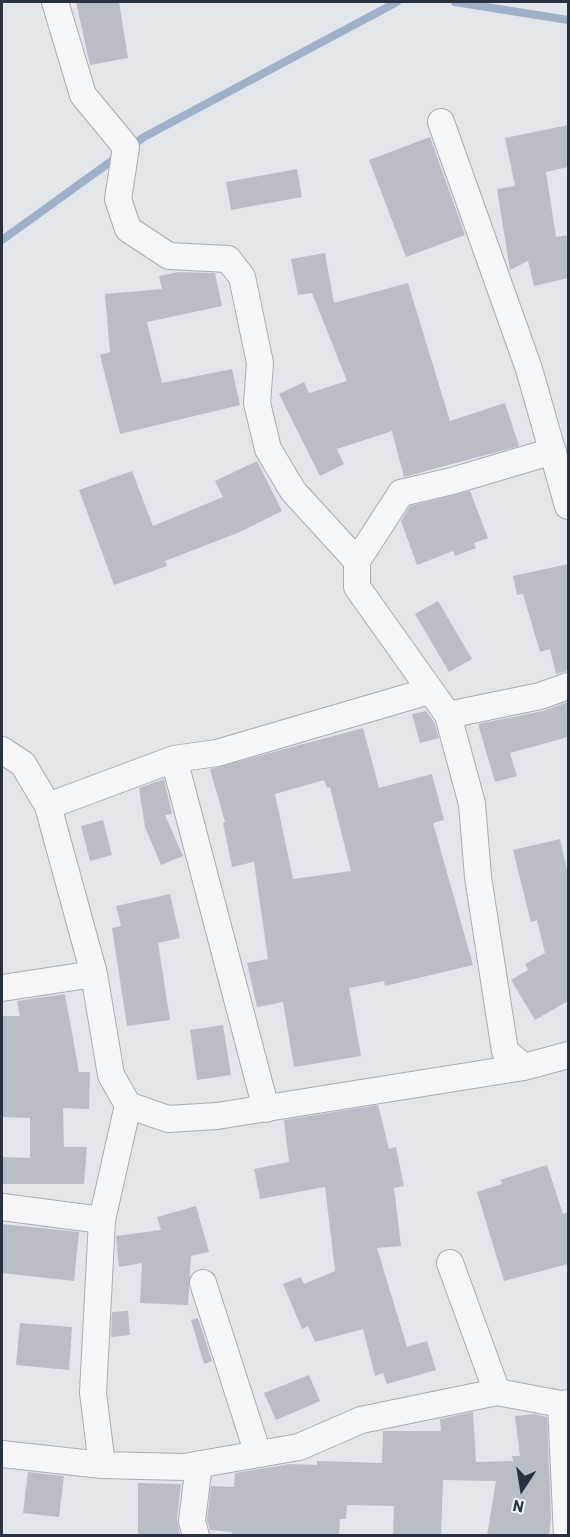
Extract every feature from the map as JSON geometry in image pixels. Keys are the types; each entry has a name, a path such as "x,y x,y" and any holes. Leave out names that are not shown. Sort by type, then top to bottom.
{"street":[{"path":"55,2 83,95 126,147 118,199 128,230 169,256 228,259 242,277 260,363 257,404 268,449 293,491 357,561"},
{"path":"441,122 529,369 568,506"},
{"path":"524,1067 505,1051 478,876 472,804 448,715 357,586 357,561 400,493 452,481 553,451"},
{"path":"448,715 540,696 568,687"},
{"path":"48,806 174,759 217,753 429,691"},
{"path":"2,750 23,764 48,806 94,974 111,1075 128,1105 168,1119 217,1116 524,1067 568,1055"},
{"path":"174,759 266,1109"},
{"path":"2,988 94,974"},
{"path":"102,1465 93,1393 102,1220 128,1105"},
{"path":"2,1207 102,1220"},
{"path":"450,1263 497,1392"},
{"path":"203,1283 258,1454"},
{"path":"2,1454 102,1465 184,1467 299,1447 362,1420 497,1392 565,1404 567,1536"},
{"path":"196,1536 192,1521 199,1464"}],"building":[{"path":"76,2 119,2 128,58 90,65"},
{"path":"568,125 568,167 546,172 556,237 568,235 568,278 534,286 528,261 510,270 497,189 515,186 505,138"},
{"path":"430,137 465,235 406,257 369,160"},
{"path":"297,169 302,197 231,210 226,182"},
{"path":"325,253 334,303 408,283 450,421 505,403 519,446 404,477 392,431 337,449 344,464 320,476 279,394 304,382 309,393 347,381 312,293 298,295 291,259"},
{"path":"179,272 215,273 222,306 147,322 162,383 232,369 240,405 120,434 100,355 110,352 105,294 162,289 159,276"},
{"path":"257,461 282,511 240,532 165,561 167,566 114,585 79,490 132,471 153,526 223,497 215,481"},
{"path":"470,491 488,538 474,543 476,548 455,556 453,551 417,565 401,521 410,506"},
{"path":"568,564 568,671 556,674 550,649 540,652 523,594 517,595 513,576"},
{"path":"438,601 472,659 449,672 415,614"},
{"path":"568,702 568,737 510,753 517,776 495,782 478,724 543,711"},
{"path":"426,711 434,722 439,738 420,743 412,714"},
{"path":"363,728 379,788 432,774 444,820 433,823 473,965 385,986 384,981 349,988 361,1056 294,1067 283,1002 257,1007 247,963 268,959 254,862 232,867 223,823 225,822 210,769","holes":["324,780 327,788 330,787 351,871 293,879 275,794"]},
{"path":"164,779 172,814 165,815 183,856 161,865 145,827 139,788"},
{"path":"103,820 112,855 90,861 81,826"},
{"path":"560,839 568,874 568,1001 535,1020 511,980 528,970 525,964 545,953 537,920 531,922 513,850"},
{"path":"170,894 180,938 158,943 170,1020 127,1026 112,928 121,926 116,906"},
{"path":"65,994 79,1072 90,1072 89,1109 63,1108 64,1147 87,1147 84,1184 2,1184 2,1157 30,1158 30,1118 2,1117 2,1016 20,1016 17,1001"},
{"path":"223,1025 231,1075 197,1080 190,1030"},
{"path":"378,1105 389,1149 396,1147 404,1186 394,1188 401,1246 377,1248 407,1347 427,1341 436,1370 387,1384 383,1373 375,1376 363,1329 315,1342 308,1326 302,1329 283,1284 301,1277 304,1284 335,1271 325,1187 260,1199 254,1169 289,1162 284,1120"},
{"path":"547,1165 563,1214 568,1212 568,1264 504,1281 477,1192 502,1184 500,1180"},
{"path":"196,1206 209,1252 191,1256 188,1305 140,1303 142,1263 119,1267 116,1236 161,1230 157,1217"},
{"path":"2,1224 79,1232 74,1281 2,1273"},
{"path":"128,1311 130,1335 111,1337 112,1312"},
{"path":"198,1318 212,1361 204,1364 191,1320"},
{"path":"20,1323 72,1327 69,1370 16,1365"},
{"path":"309,1375 320,1401 276,1420 264,1393"},
{"path":"473,1412 476,1462 513,1461 512,1456 520,1456 515,1416 534,1414 547,1417 551,1518 549,1536 487,1536 496,1481 443,1480 441,1536 393,1536 394,1506 347,1505 346,1519 340,1519 339,1536 232,1536 232,1532 210,1530 207,1520 211,1486 234,1487 235,1473 291,1464 317,1465 317,1461 382,1463 383,1431 441,1431 440,1419"},
{"path":"28,1472 64,1476 59,1517 23,1513"},
{"path":"138,1483 181,1484 177,1519 180,1536 138,1536"}],"waterway":[{"path":"129,148 144,137 397,2"},
{"path":"455,2 568,20"},
{"path":"2,240 117,157"}]}
